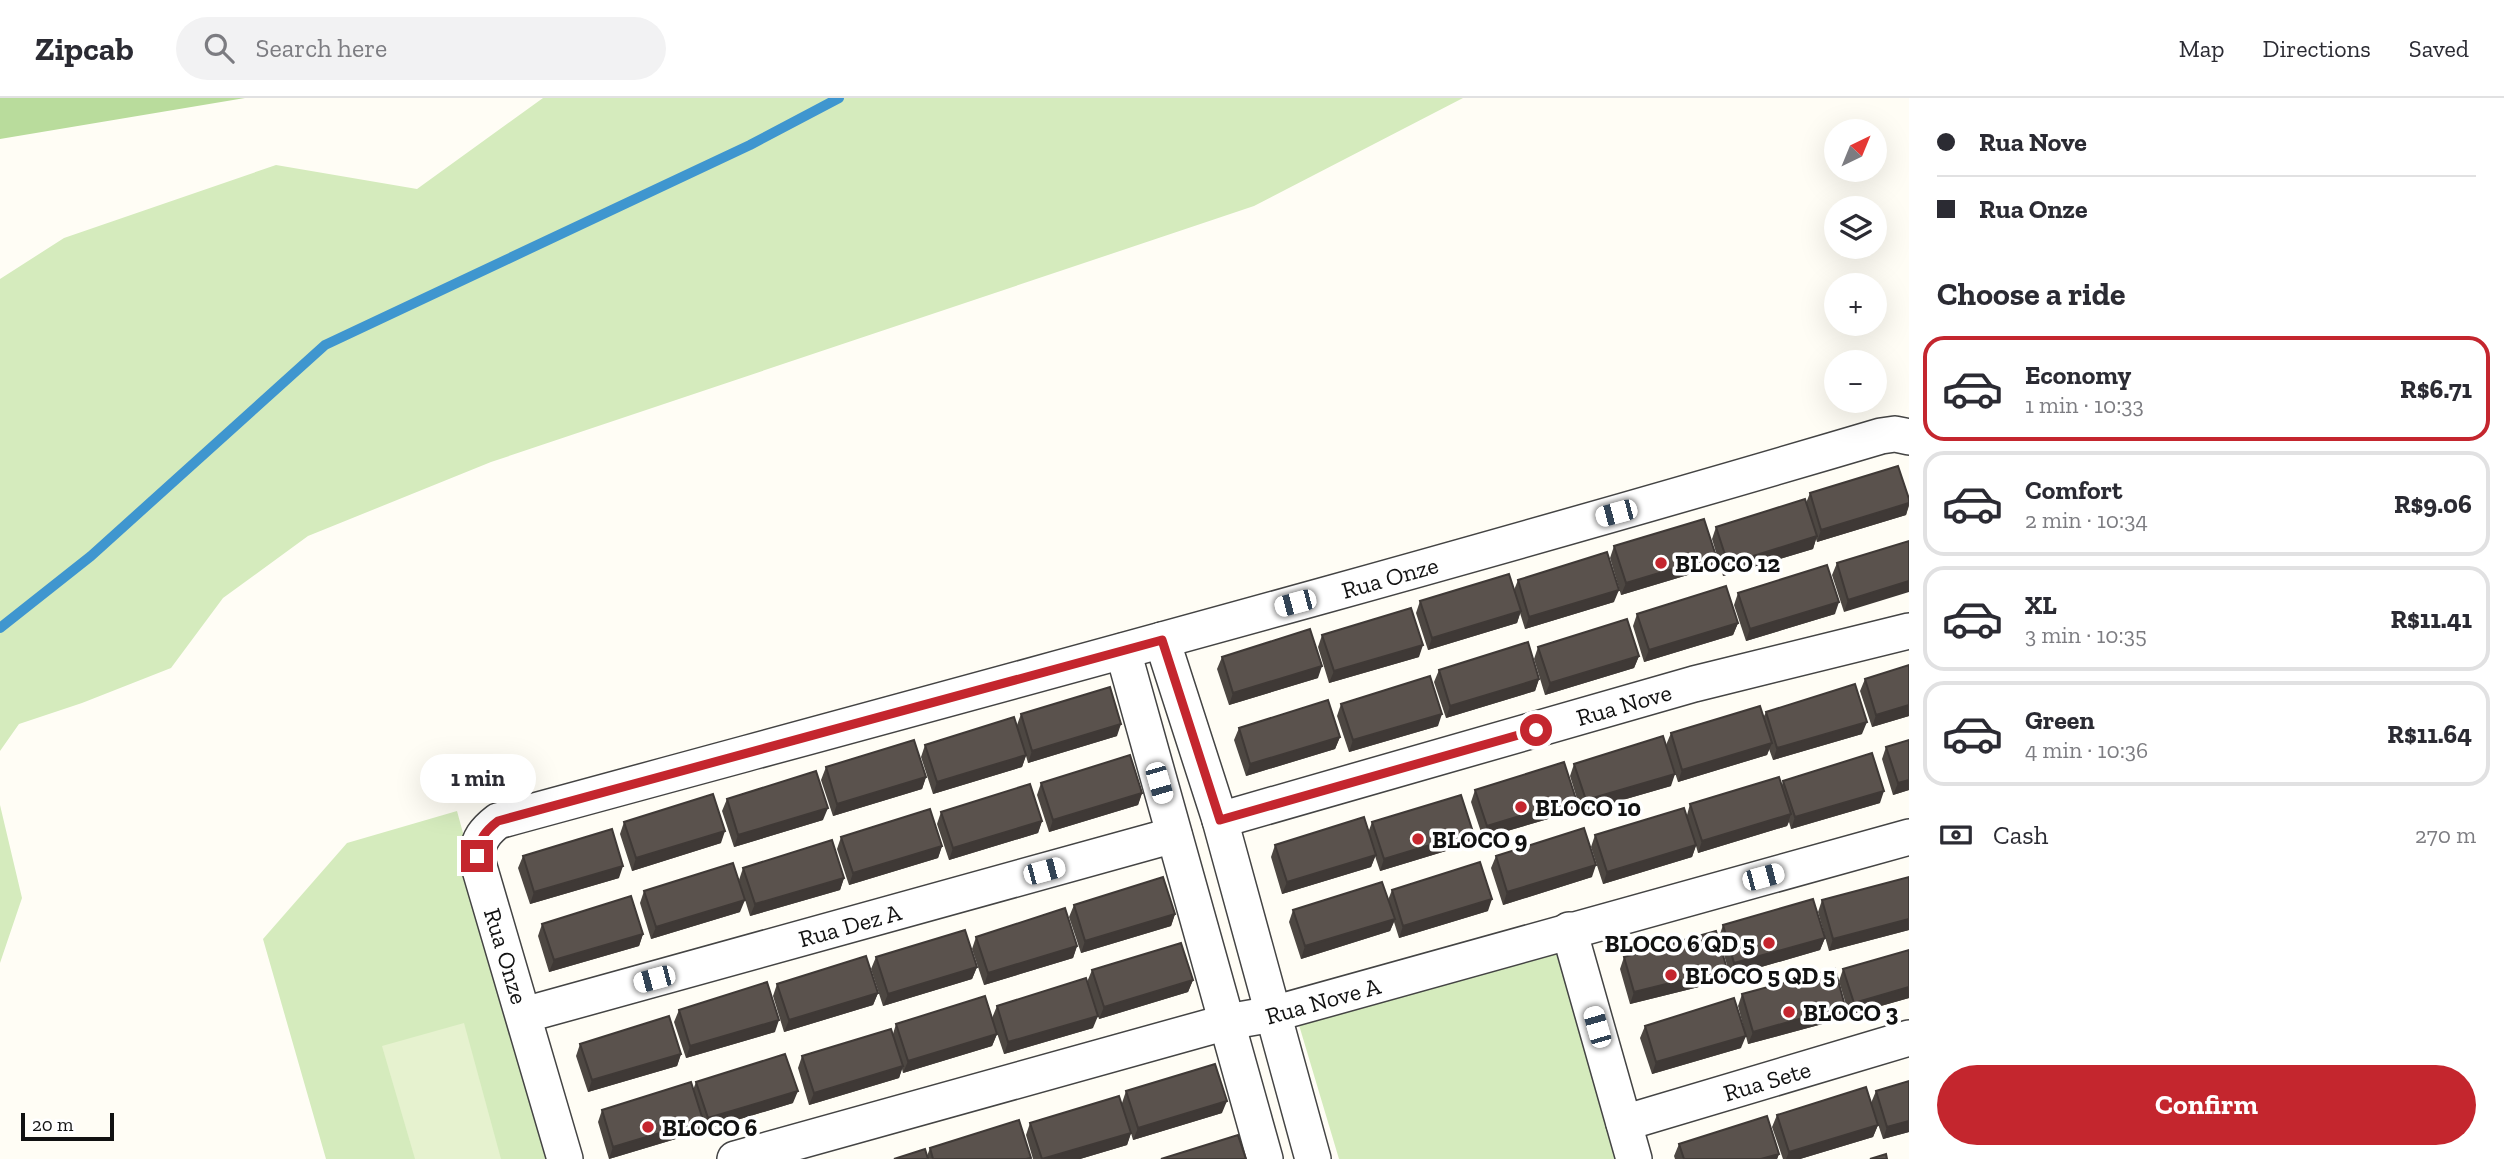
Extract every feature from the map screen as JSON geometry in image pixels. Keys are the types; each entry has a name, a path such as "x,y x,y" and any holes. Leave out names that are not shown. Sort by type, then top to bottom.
{"street":[{"name":"Rua Onze","path":"565,1159 477,856 478,843 498,821 1902,435"},
{"name":"Rua Nove","path":"1220,820 1694,684 1909,631"},
{"path":"1162,640 1220,820 1314,1159"},
{"path":"1122,651 1265,1159"},
{"name":"Rua Dez A","path":"524,1015 1174,835"},
{"name":"Rua Nove A","path":"735,1159 1227,1023 1273,1014 1909,837"},
{"path":"1569,930 1634,1159"},
{"name":"Rua Sete","path":"1624,1124 1909,1038"}],"green space":[{"path":"0,98 245,98 0,139"},
{"path":"543,98 1463,98 1254,206 491,462 308,536 223,598 171,668 19,724 0,751 0,279 64,238 276,165 417,189"},
{"path":"0,805 22,898 0,963"},
{"path":"457,811 552,1159 326,1159 263,939 347,843"},
{"path":"1558,950 1617,1159 1339,1159 1299,1025"},
{"path":"464,1023 501,1159 415,1159 382,1046"}],"building":[{"path":"1898,466 1909,503 1821,530 1810,493"},
{"path":"1805,499 1817,536 1728,564 1716,527"},
{"name":"BLOCO 12","path":"1704,519 1716,556 1626,583 1614,546"},
{"path":"1909,541 1909,581 1848,600 1837,563"},
{"path":"1607,552 1619,590 1529,617 1518,580"},
{"path":"1827,565 1839,602 1750,629 1738,593"},
{"path":"1509,574 1521,611 1432,638 1420,601"},
{"path":"1726,586 1738,623 1649,650 1637,614"},
{"path":"1411,608 1423,645 1334,671 1322,635"},
{"path":"1627,619 1639,656 1550,683 1538,647"},
{"path":"1310,629 1322,666 1233,693 1222,657"},
{"path":"1528,642 1539,679 1450,706 1439,670"},
{"path":"1909,665 1909,705 1876,715 1865,679"},
{"path":"1430,676 1442,714 1353,740 1341,704"},
{"path":"1855,684 1867,722 1777,748 1766,712"},
{"path":"1110,687 1121,724 1032,751 1021,714"},
{"path":"1328,700 1340,737 1250,764 1239,728"},
{"path":"1760,706 1772,743 1682,770 1671,733"},
{"path":"1014,717 1026,755 937,782 925,745"},
{"path":"1663,736 1675,774 1586,800 1574,764"},
{"path":"914,740 926,777 837,804 826,767"},
{"path":"1909,740 1909,780 1898,783 1886,747"},
{"path":"1872,753 1884,791 1795,817 1783,781"},
{"path":"1130,755 1142,793 1053,820 1041,783"},
{"name":"BLOCO 10","path":"1564,762 1576,799 1487,826 1475,790"},
{"path":"816,771 828,808 738,835 727,799"},
{"path":"1779,777 1791,814 1702,841 1690,804"},
{"path":"1030,784 1042,821 953,848 941,812"},
{"path":"713,794 725,831 636,858 624,822"},
{"name":"BLOCO 9","path":"1461,795 1473,832 1384,859 1372,822"},
{"path":"1684,808 1696,845 1607,872 1595,835"},
{"path":"930,809 942,846 853,873 841,837"},
{"path":"1364,817 1376,855 1287,882 1275,845"},
{"path":"1584,828 1596,865 1507,892 1496,856"},
{"path":"612,829 623,866 534,892 523,856"},
{"path":"832,840 844,878 755,904 743,868"},
{"path":"1480,862 1492,899 1403,926 1392,890"},
{"path":"733,863 745,900 656,927 644,891"},
{"path":"1163,877 1175,914 1085,941 1074,905"},
{"path":"1909,877 1909,919 1833,939 1822,900"},
{"path":"1382,882 1395,919 1305,946 1293,910"},
{"path":"631,896 643,934 554,960 542,924"},
{"name":"BLOCO 6 QD 5","path":"1813,899 1825,938 1734,963 1723,925"},
{"path":"1065,908 1077,946 988,973 976,937"},
{"path":"965,930 977,967 888,994 876,957"},
{"name":"BLOCO 5 QD 5","path":"1716,931 1727,969 1634,992 1624,957"},
{"path":"1181,943 1193,980 1104,1007 1092,970"},
{"path":"1909,950 1909,987 1854,1003 1843,969"},
{"path":"866,956 878,993 789,1020 777,984"},
{"name":"BLOCO 3","path":"1835,969 1845,1006 1753,1032 1742,994"},
{"path":"1086,978 1098,1016 1008,1042 997,1006"},
{"path":"767,982 779,1020 690,1046 679,1010"},
{"path":"985,996 997,1034 908,1061 896,1024"},
{"path":"1734,998 1746,1036 1656,1062 1645,1026"},
{"path":"669,1016 681,1054 592,1080 580,1044"},
{"path":"891,1029 903,1066 814,1093 802,1056"},
{"path":"785,1054 798,1091 708,1118 696,1082"},
{"path":"1215,1064 1227,1101 1138,1128 1126,1091"},
{"path":"1909,1081 1909,1121 1887,1127 1876,1091"},
{"name":"BLOCO 6","path":"691,1082 703,1120 613,1147 602,1110"},
{"path":"1866,1087 1878,1125 1789,1152 1777,1115"},
{"path":"1119,1096 1131,1133 1042,1159 1030,1123"},
{"path":"1767,1116 1779,1154 1761,1159 1684,1159 1679,1144"},
{"path":"1019,1120 1031,1158 933,1159 930,1148"},
{"path":"1238,1135 1246,1159 1161,1159"},
{"path":"925,1149 928,1159 894,1159"},
{"path":"1886,1154 1887,1159 1870,1159"}],"waterway":[{"path":"0,628 91,556 325,345 750,145 839,98"}],"place":[{"name":"BLOCO 12","path":"1661,563"},
{"name":"BLOCO 10","path":"1521,807"},
{"name":"BLOCO 9","path":"1418,839"},
{"name":"BLOCO 6 QD 5","path":"1769,943"},
{"name":"BLOCO 5 QD 5","path":"1671,975"},
{"name":"BLOCO 3","path":"1789,1012"},
{"name":"BLOCO 6","path":"648,1127"}],"route":[{"path":"477,856 478,843 498,821 1162,640 1220,820 1536,730"}]}
